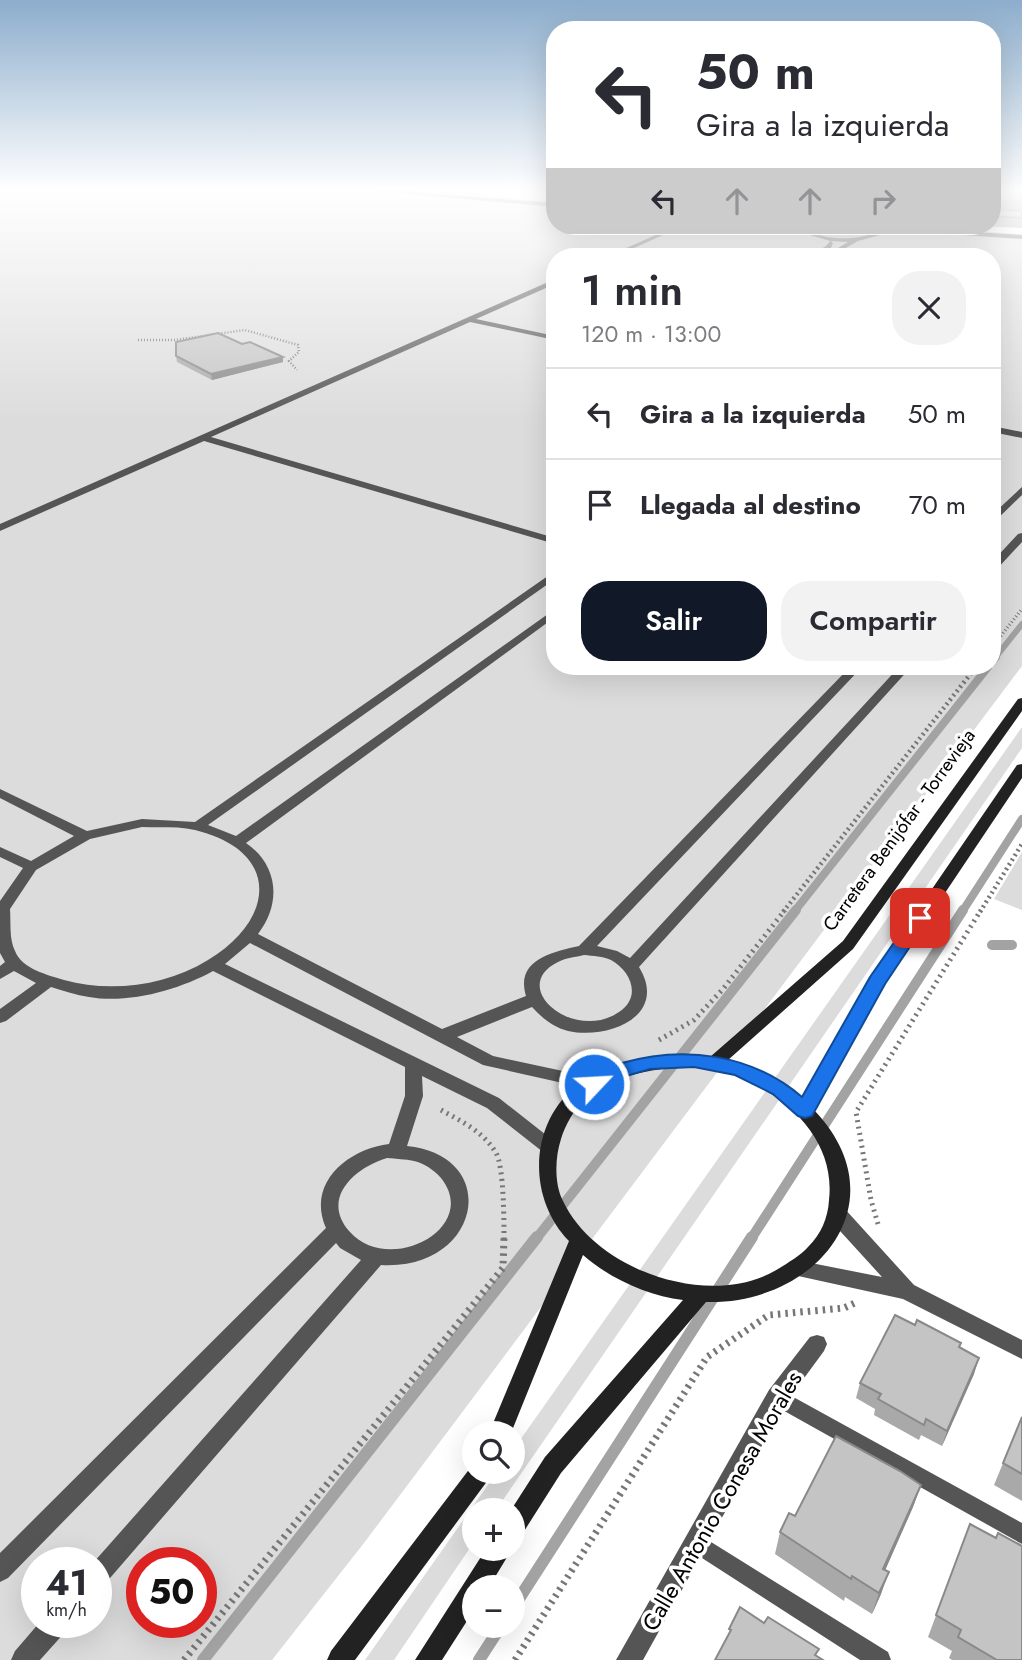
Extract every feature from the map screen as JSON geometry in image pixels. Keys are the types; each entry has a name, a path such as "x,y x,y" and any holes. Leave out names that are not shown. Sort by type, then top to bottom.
{"main road":[{"name":"Carretera Benijófar - Torrevieja","path":"713,1064 848,945 1022,702"},
{"path":"805,1110 877,982 1022,768"},
{"path":"694,1060 713,1064 739,1069 780,1089 813,1117 834,1152 842,1190 833,1228 808,1261 769,1284 719,1294 667,1290 618,1271 579,1240 554,1203 546,1164 549,1147 554,1127 576,1097 609,1074 650,1062 694,1060"},
{"path":"505,1421 579,1240"},
{"path":"525,1509 553,1465 702,1293"},
{"path":"340,1660 471,1484"},
{"path":"428,1660 462,1608"}],"street":[{"path":"0,527 546,285"},
{"path":"468,319 546,336"},
{"path":"1001,431 1022,435"},
{"path":"201,437 546,538"},
{"path":"1001,512 1022,490"},
{"path":"1001,558 1022,536"},
{"path":"198,826 546,579"},
{"path":"239,841 546,619"},
{"path":"584,950 848,675"},
{"path":"631,967 898,675"},
{"path":"0,793 85,836"},
{"path":"142,823 198,826 239,841 264,867 269,900 250,936 213,965 152,988 92,992 40,979 15,963 8,952 2,909 32,867 85,836 142,823"},
{"path":"0,851 32,867"},
{"path":"250,936 489,1061 594,1084"},
{"path":"584,950 609,954 631,967 639,978 642,991 638,1004 628,1016 612,1023 594,1027 573,1026 555,1020 533,1000 530,988 532,975 552,956 584,950"},
{"path":"0,974 15,963"},
{"path":"213,965 493,1103 549,1147"},
{"path":"0,1017 48,981"},
{"path":"442,1036 533,1000"},
{"path":"396,1151 414,1096 413,1062"},
{"path":"396,1151 429,1157 445,1166 456,1180 461,1196 460,1213 452,1230 437,1244 418,1254 397,1258 356,1250 340,1237 331,1220 329,1202 335,1184 348,1169 366,1157 396,1151"},
{"path":"837,1214 907,1291"},
{"path":"0,1570 336,1230"},
{"path":"112,1559 376,1256"},
{"path":"796,1268 907,1291 1022,1349"},
{"name":"Calle Antonio Conesa Morales","path":"629,1660 777,1397 817,1345"},
{"path":"24,1660 43,1638"}],"lane":[{"path":"777,1397 1022,1534"},
{"path":"695,1542 880,1660"}],"path":[{"path":"138,340 175,340 245,330 298,345 299,352 289,360 297,370"},
{"path":"1001,636 1022,609"},
{"path":"650,1042 661,1040 694,1020 723,989 970,675"},
{"path":"560,1058 588,1058 601,1054"},
{"path":"184,1660 503,1268 504,1212 497,1154 474,1128 441,1110"}],"shaded area":[{"path":"0,266 546,266 546,675 1001,675 1001,266 1022,266 1022,666 364,1543 272,1660 0,1660"},
{"path":"1022,727 1022,748 525,1468 525,1433"},
{"path":"1022,852 1022,910 994,899"},
{"path":"489,1484 514,1484 504,1498 479,1498"},
{"path":"462,1522 462,1560 394,1660 365,1660"}],"building":[{"path":"218,333 242,344 250,342 283,357 211,374 176,356 176,342"},
{"path":"895,1315 915,1325 917,1320 961,1343 959,1347 979,1358 947,1431 926,1419 924,1425 878,1399 881,1394 860,1383"},
{"path":"1022,1417 1022,1474 1003,1463"},
{"path":"836,1436 921,1485 883,1569 889,1572 879,1593 852,1576 851,1579 780,1532 789,1513 795,1516"},
{"path":"970,1524 996,1538 998,1533 1022,1546 1022,1660 997,1660 958,1637 961,1630 936,1615"},
{"path":"740,1607 764,1623 768,1617 819,1649 815,1655 823,1660 715,1660"}],"waterway":[{"path":"1001,650 1022,624"},
{"path":"794,912 982,675"},
{"path":"962,912 1022,819"},
{"path":"536,1239 796,910"},
{"path":"751,1239 963,910"},
{"path":"992,945 1012,945"},
{"path":"203,1660 537,1237"},
{"path":"525,1589 752,1237"},
{"path":"479,1660 493,1638"}],"route":[{"path":"594,1084 609,1074 650,1062 694,1060 739,1069 780,1089 805,1110 877,982 920,918"}]}
